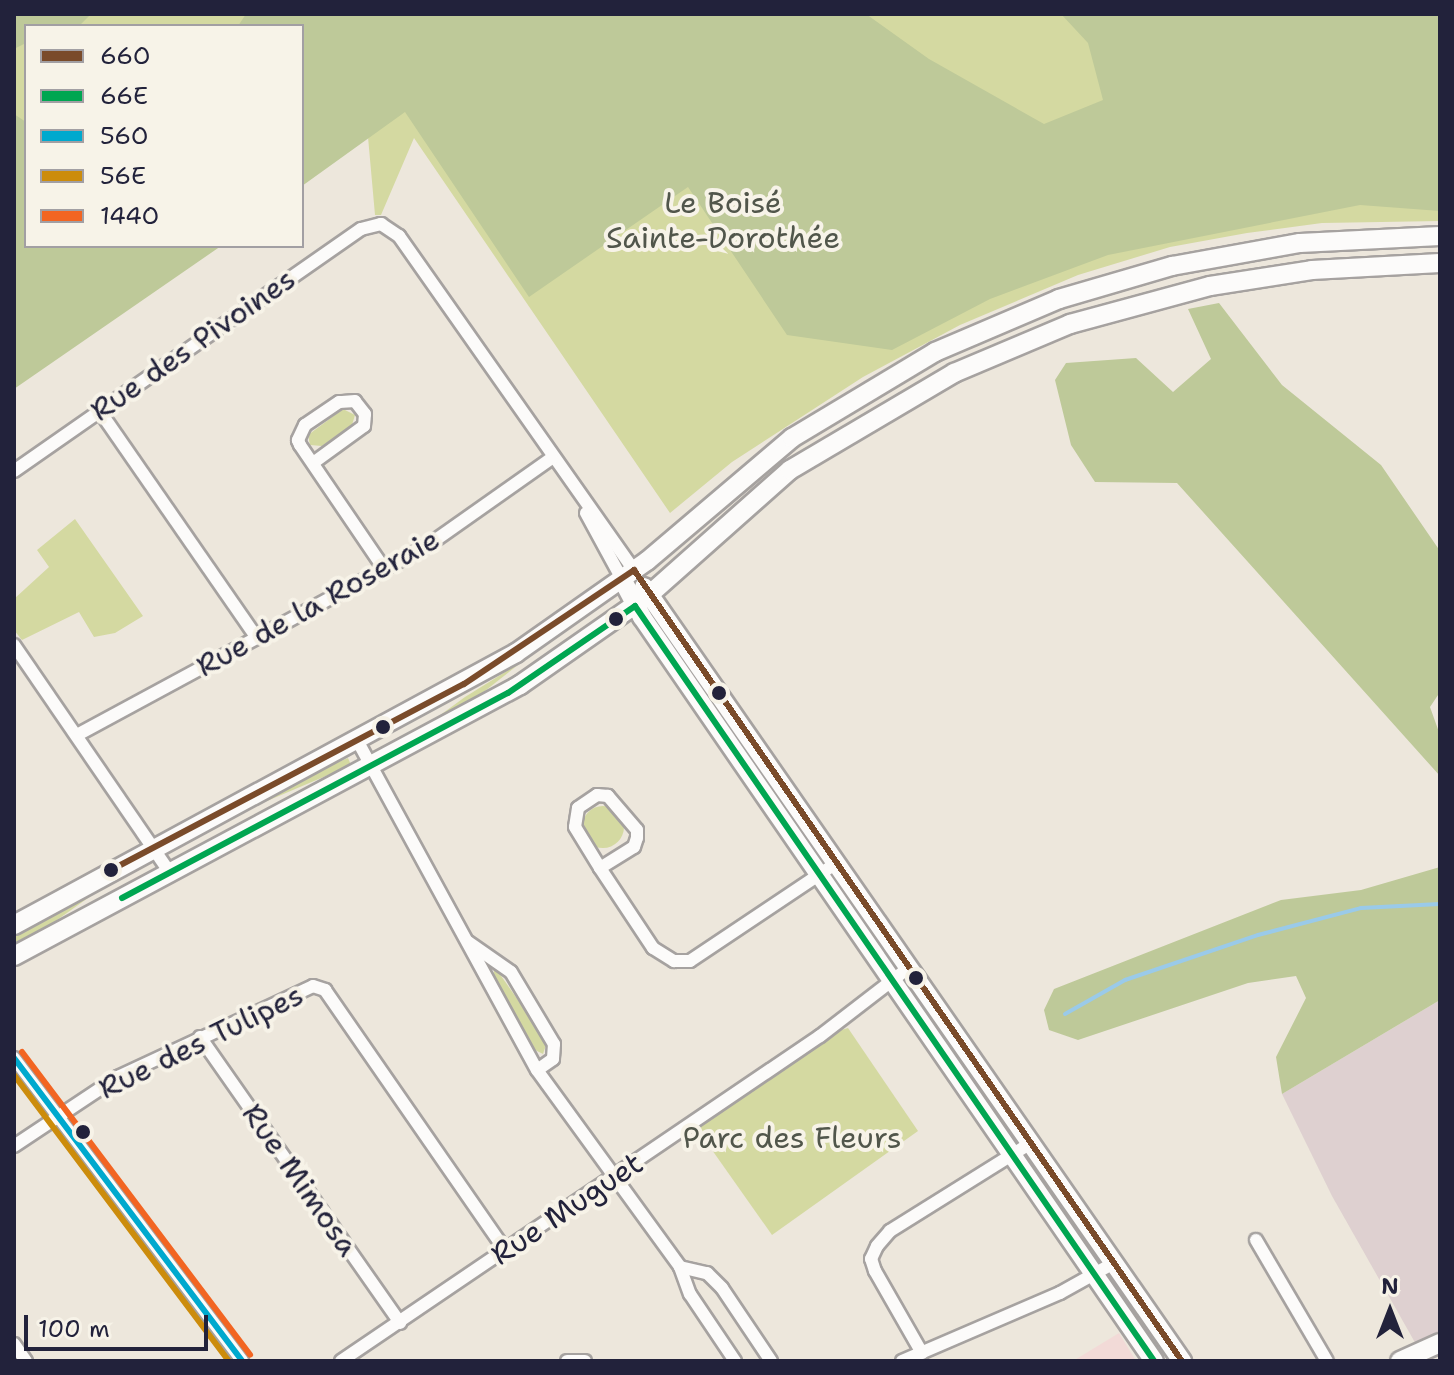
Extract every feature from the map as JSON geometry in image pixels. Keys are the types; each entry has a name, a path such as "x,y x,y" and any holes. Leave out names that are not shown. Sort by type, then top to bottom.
{"street":[{"name":"Rue des Pivoines","path":"14,471 361,229 381,224 399,236 573,489 628,575"},
{"path":"14,925 506,659 628,575 826,414 921,359 1020,314 1097,287 1216,257 1334,240 1440,236"},
{"path":"14,956 508,693 642,600 790,470 903,400 1018,345 1106,313 1210,286 1303,271 1440,263"},
{"path":"313,463 364,426 365,414 355,401 339,402 302,428 298,440 313,463 385,570"},
{"path":"99,410 257,638"},
{"name":"Rue de la Roseraie","path":"77,735 385,570 484,509 552,458"},
{"path":"628,575 642,600 1104,1269 1182,1361"},
{"path":"14,645 170,873"},
{"path":"357,740 537,1070 680,1267 690,1294 735,1361"},
{"path":"600,868 634,847 637,830 608,796 597,795 574,817 600,868 653,948 674,961 690,961 828,869"},
{"path":"468,942 511,972 554,1044 553,1059 537,1070"},
{"name":"Rue Muguet","path":"341,1361 820,1036 900,974"},
{"name":"Rue des Tulipes","path":"14,1146 118,1077 313,986 325,990 506,1251"},
{"name":"Rue Mimosa","path":"200,1037 400,1323"},
{"path":"14,1058 242,1361"},
{"path":"922,1353 875,1271 871,1259 877,1246 890,1231 1021,1149"},
{"path":"1256,1240 1327,1361"},
{"path":"680,1267 707,1273 715,1280 771,1361"},
{"path":"902,1361 1104,1269"},
{"path":"1104,1269 1154,1361"},
{"path":"1400,1361 1440,1343"},
{"path":"14,1344 26,1361"},
{"path":"567,1361 585,1361"}],"shaded area":[{"path":"1440,1000 1440,1334 1417,1346 1332,1196 1282,1094"},
{"path":"1119,1333 1136,1361 1073,1361"}],"green space":[{"name":"Le Boisé Sainte-Dorothée","path":"14,14 1440,14 1440,221 1322,223 1247,233 1170,247 1078,275 960,325 863,377 732,462 670,513 414,138 381,215 375,215 368,137 304,183 304,24 24,24 26,248 14,388"},
{"path":"14,14 91,14 81,24 24,24 24,44 14,49"},
{"name":"Le Boisé Sainte-Dorothée","path":"246,14 866,14 929,59 1044,124 1103,100 1088,43 1061,14 1440,14 1440,211 1360,205 1108,255 990,299 892,350 787,335 688,187 529,297 405,112 304,185 304,24 239,24"},
{"path":"14,114 24,121 24,248 218,248 14,389"},
{"path":"1219,303 1282,385 1381,465 1440,551 1440,692 1430,707 1440,735 1440,776 1177,483 1095,482 1071,445 1055,380 1066,363 1136,358 1173,392 1211,359 1188,309"},
{"path":"343,409 355,415 352,425 322,446 310,445 308,435"},
{"path":"75,519 143,616 115,633 94,637 79,612 22,640 14,630 14,599 49,567 37,550"},
{"path":"523,661 476,698 428,724 465,697"},
{"path":"707,697 821,853 815,857"},
{"path":"348,758 351,765 175,840 172,833"},
{"path":"603,806 618,812 624,827 618,842 603,848 588,842 582,827 588,812"},
{"path":"1440,867 1440,1000 1282,1094 1276,1057 1306,998 1296,976 1248,983 1078,1040 1049,1030 1044,1010 1054,989 1281,900 1361,890"},
{"path":"102,888 50,925 14,943 14,935"},
{"path":"495,967 547,1042 543,1054 531,1048 493,976"},
{"path":"931,1025 1013,1132 1008,1136"},
{"name":"Parc des Fleurs","path":"848,1028 918,1131 772,1235 693,1123 820,1036"}],"waterway":[{"path":"1065,1014 1125,980 1258,935 1361,908 1440,904"}],"transit line":[{"name":"66O","path":"111,870 464,684 634,570 1182,1361"},
{"name":"66E","path":"122,898 508,693 635,606 1154,1361"},
{"name":"144O","path":"22,1052 250,1355"},
{"name":"56O","path":"14,1058 242,1361"},
{"name":"56E","path":"14,1075 229,1361"}]}
